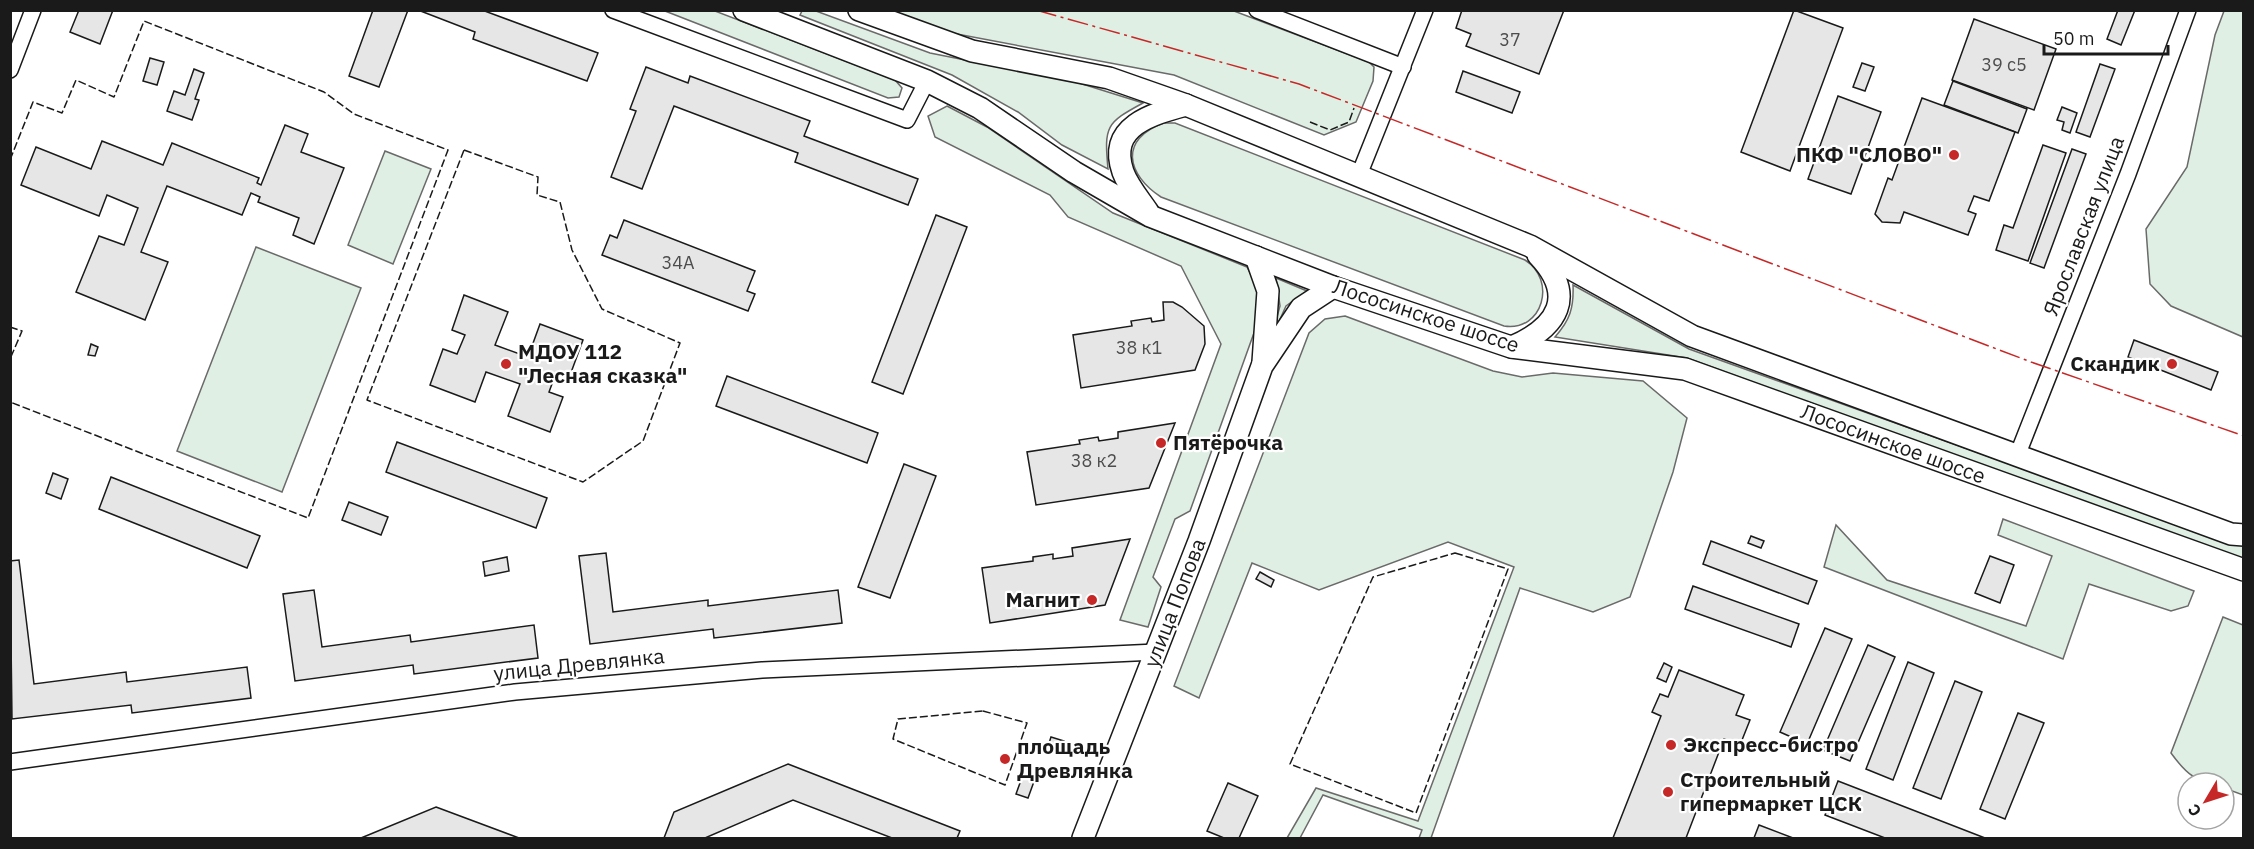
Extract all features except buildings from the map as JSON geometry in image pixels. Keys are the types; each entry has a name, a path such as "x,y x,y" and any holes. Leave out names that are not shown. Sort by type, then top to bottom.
{"street":[{"path":"10,70 33,10"},
{"path":"614,10 907,120 927,81"},
{"name":"Лососинское шоссе","path":"744,10 775,16 927,81 980,108 1074,171 1150,216 1333,287 1511,347 1685,369 2244,570"},
{"name":"Лососинское шоссе","path":"859,10 972,51 1109,78 1186,105 1530,246 1692,336 2231,534 2244,535"},
{"path":"1257,10 1403,67"},
{"path":"1359,175 1425,10"},
{"name":"Ярославская улица","path":"2018,456 2128,174 2188,10"},
{"path":"1150,216 1124,174 1119,154 1124,135 1140,121 1186,105"},
{"path":"1511,347 1540,334 1556,316 1555,277 1530,246"},
{"name":"улица Попова","path":"1256,257 1268,291 1262,366"},
{"name":"улица Попова","path":"1083,838 1156,652 1262,366 1301,309 1333,287"},
{"name":"улица Древлянка","path":"10,762 525,691 762,670 1156,652"}],"green space":[{"path":"665,11 715,11 895,80 902,88 899,97 888,98"},
{"path":"802,11 816,11 930,53 1076,82 1143,103 1121,116 1110,127 1107,143 1108,169 1062,145 1018,112 952,75 800,15"},
{"path":"888,11 1234,11 1369,62 1374,67 1373,81 1356,122 1324,135 1174,75 941,31"},
{"path":"2224,11 2243,11 2243,337 2171,306 2150,284 2146,229 2187,167 2215,35"},
{"path":"947,106 987,127 1113,213 1247,267 1260,292 1255,330 1190,511 1175,519 1153,577 1161,587 1148,627 1120,620 1221,344 1181,266 1068,217 1050,195 935,137 928,116"},
{"path":"1164,123 1175,123 1525,260 1535,269 1541,280 1543,291 1541,303 1536,313 1528,321 1517,326 1504,326 1161,197 1141,178 1132,158 1139,138"},
{"path":"385,151 431,169 393,264 348,245"},
{"path":"256,247 361,288 282,492 177,451"},
{"path":"1276,278 1307,291 1286,306 1271,339 1280,306"},
{"path":"1573,285 1689,349 2230,543 2243,545 2243,561 1687,358 1555,337 1570,313"},
{"path":"1345,316 1493,371 1522,377 1553,373 1643,381 1687,418 1673,472 1630,597 1593,612 1520,588 1431,838 1419,838 1422,830 1323,795 1300,838 1287,838 1316,788 1418,821 1514,567 1448,542 1319,590 1252,563 1199,698 1174,686 1309,333 1325,319"},
{"path":"2003,519 2194,591 2188,606 2171,611 2089,584 2063,659 1824,567 1836,525 1887,580 2026,626 2052,556 1998,535"},
{"path":"2223,617 2243,625 2243,795 2236,792 2236,771 2186,771 2171,753"}],"fence":[{"path":"10,160 33,102 62,113 76,80 114,97 144,21 324,92 354,114 448,150 308,518 10,402"},
{"path":"1310,122 1330,130 1349,122 1354,108"},
{"path":"464,150 538,177 537,195 560,202 572,250 602,309 680,343 643,441 583,482 367,400 464,150"},
{"path":"10,327 22,331 10,359"},
{"path":"1455,553 1508,569 1416,813 1290,764 1373,577 1455,553"},
{"path":"983,711 1027,723 1005,785 893,739 898,719 983,711"}],"power":[{"path":"1036,10 1299,84 2031,362 2244,436"}],"place":[{"name":"ПКФ \"СЛОВО\"","path":"1954,155"},
{"name":"МДОУ 112 \"Лесная сказка\"","path":"506,364"},
{"name":"Скандик","path":"2172,364"},
{"name":"Пятёрочка","path":"1161,443"},
{"name":"Магнит","path":"1092,600"},
{"name":"Экспресс-бистро","path":"1671,745"},
{"name":"площадь Древлянка","path":"1005,759"},
{"name":"Строительный гипермаркет ЦСК","path":"1668,792"}]}
